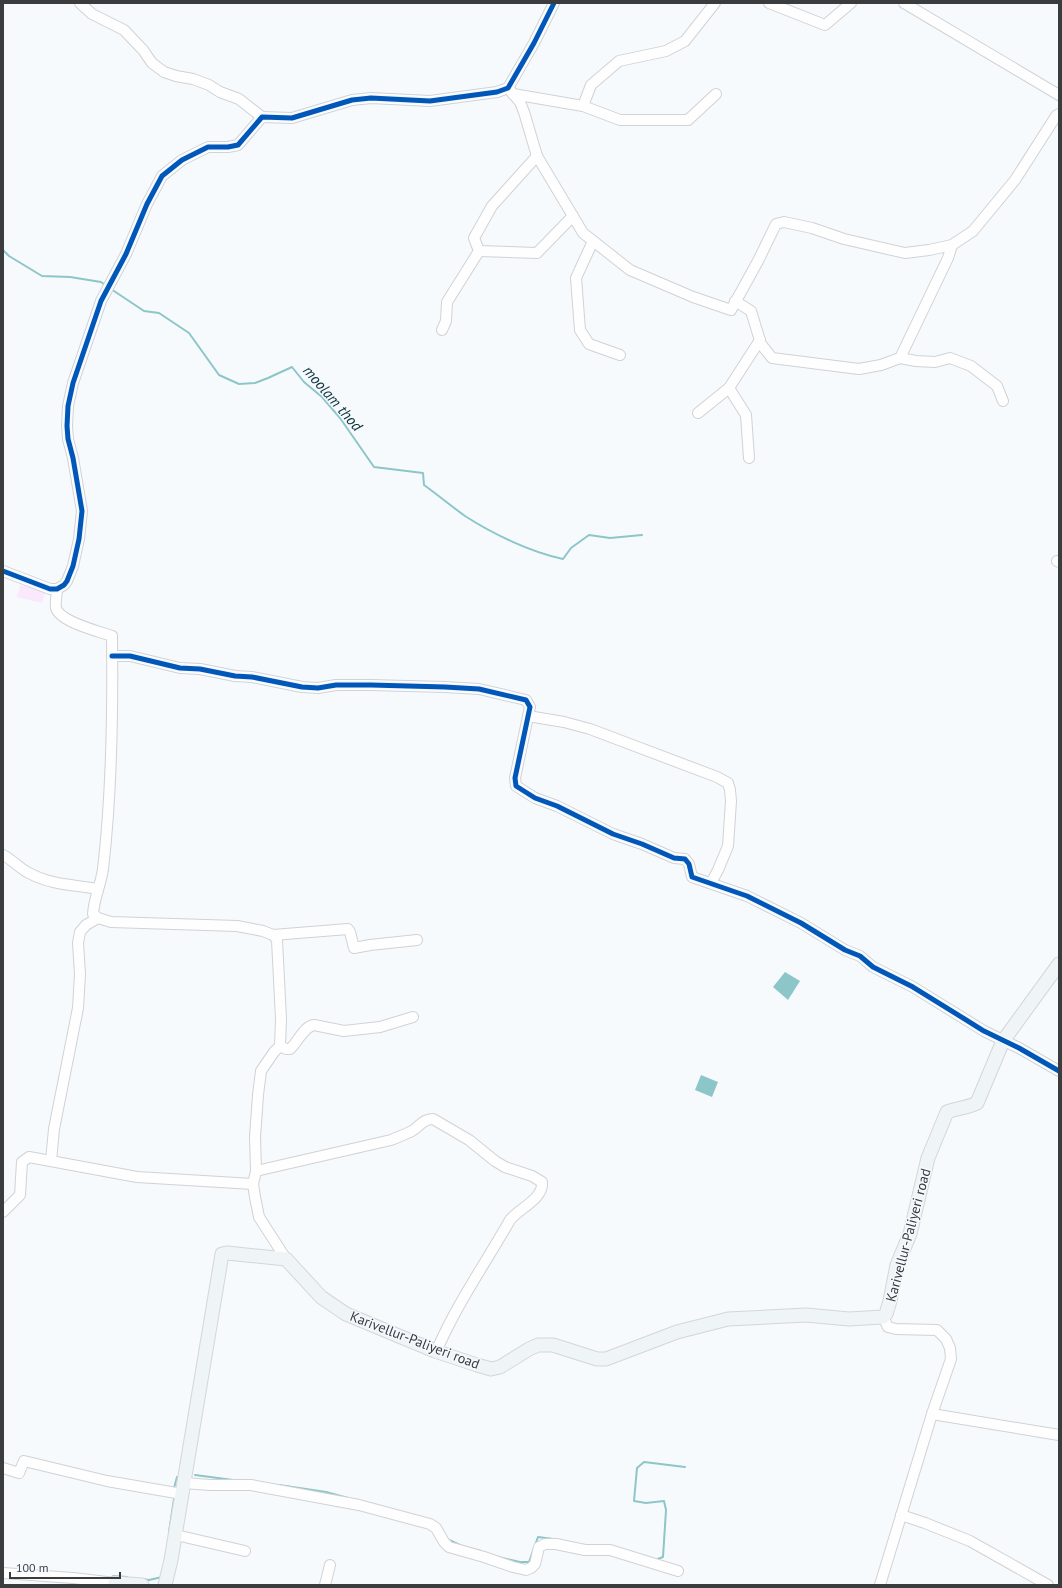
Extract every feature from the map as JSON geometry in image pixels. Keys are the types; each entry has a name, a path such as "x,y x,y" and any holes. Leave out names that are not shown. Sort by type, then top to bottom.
{"main road":[{"name":"Karivellur-Paliyeri road","path":"286,1259 321,1297 346,1314 436,1352 491,1369 505,1366 529,1349 538,1345 553,1345 597,1359 606,1359 677,1332 728,1319 806,1315 849,1319 883,1317 886,1314 890,1301 897,1264 910,1234 928,1158 943,1120 947,1112 954,1109 968,1107 977,1103 1003,1041 1059,964"},
{"path":"165,1585 176,1535 222,1254 227,1253 286,1259"},
{"path":"115,1584 142,1585"}],"street":[{"path":"80,3 92,14 124,30 143,50 152,63 164,72 193,79 209,85 220,92 239,99 262,117 292,118 352,100 371,98 430,101 511,90 583,106 620,120 688,120 716,94"},
{"path":"511,90 554,3"},
{"path":"583,106 590,85 619,61 666,51 685,41 715,3"},
{"path":"769,3 825,25 851,3"},
{"path":"904,3 1059,95"},
{"path":"511,90 520,102 524,112 536,156 583,233 630,270 693,297 731,310 758,261 776,224 784,222 812,228 844,239 905,253 930,250 952,245 973,231 1015,180 1059,114"},
{"path":"3,571 50,589 58,589 67,581 73,566 79,539 82,511 73,458 68,439 68,406 73,383 105,292 126,254 147,204 162,176 182,160 208,147 228,147 238,145 262,117"},
{"path":"479,251 474,238 492,206 536,156"},
{"path":"479,251 537,253 573,216"},
{"path":"594,241 576,278 580,330 589,344 620,355"},
{"path":"900,358 948,258 952,245"},
{"path":"442,330 446,321 447,302 479,251"},
{"path":"735,301 751,311 761,344 772,358 859,369 881,365 900,358 935,362 950,358 971,366 997,386 1003,402"},
{"path":"698,413 729,388 760,340"},
{"path":"729,388 746,415 749,458"},
{"path":"58,589 56,607 59,613 67,620 112,636 111,754 103,871 94,904 93,914 98,918 111,922 237,926 263,930 273,935 277,940 281,1019 280,1046 261,1071 255,1137 256,1171 253,1184 254,1197 259,1217 286,1259"},
{"path":"112,656 130,656 180,668 252,677 302,687 318,688 336,685 371,684 479,689 526,700 530,707 517,768 516,786 535,798 557,806 613,834 642,844 674,858 685,859 689,864 692,877 747,896 801,923 829,941 860,956 873,967 913,987 957,1016 1019,1048 1059,1071"},
{"path":"528,716 564,722 590,729 717,777 728,783 731,801 728,846 711,883"},
{"path":"3,856 31,874 57,884 78,885 98,889"},
{"path":"51,1161 54,1129 78,1008 80,974 78,943 80,932 86,925 98,918"},
{"path":"273,935 348,929 354,948 417,940"},
{"path":"280,1046 290,1049 309,1026 314,1025 344,1031 380,1027 413,1017"},
{"path":"256,1171 391,1140 411,1131 423,1121 433,1119 469,1140 495,1161 505,1167 532,1176 542,1182 541,1189 530,1203 510,1220 461,1300 436,1352"},
{"path":"3,1212 20,1195 22,1162 29,1157 137,1178 253,1184"},
{"path":"880,1585 932,1414 951,1359 948,1344 937,1330 896,1329 888,1327 883,1317"},
{"path":"932,1414 1059,1435"},
{"path":"3,1468 19,1474 24,1461 107,1481 183,1489 210,1485 251,1485 359,1505 430,1524 436,1528 444,1542 449,1547 526,1570 535,1564 539,1547 545,1544 556,1544 585,1550 610,1550 678,1571"},
{"path":"901,1515 970,1541 1048,1585"},
{"path":"176,1535 244,1551"},
{"path":"325,1585 330,1565"},
{"path":"3,1573 73,1578 115,1584"}],"shaded area":[{"path":"20,585 45,591 42,603 17,597"}],"water":[{"path":"785,972 800,981 788,1000 773,987"},
{"path":"701,1075 718,1082 712,1097 695,1090"}],"waterway":[{"name":"moolam thod","path":"3,250 9,256 42,276 70,277 101,282 105,285"},
{"name":"moolam thod","path":"111,289 144,311 159,313 189,333 219,375 239,384 255,383 292,367 304,382 322,397 340,418 374,467 423,473 424,485 465,516 512,542 538,552 563,559 571,548 589,535 610,538 642,535"},
{"path":"655,1560 663,1557 666,1510 664,1501 646,1503 634,1501 637,1468 644,1462 685,1467"},
{"path":"195,1475 233,1480"},
{"path":"174,1488 177,1477"},
{"path":"279,1485 326,1492 348,1498"},
{"path":"169,1532 174,1499"},
{"path":"498,1557 520,1562 529,1562 538,1537 553,1539"},
{"path":"447,1539 462,1546 481,1551"},
{"path":"111,1579 113,1576 127,1577"},
{"path":"143,1579 149,1580 162,1577"}],"cycle path":[{"path":"3,571 50,589 57,589 64,585 67,581 73,566 79,539 82,511 73,458 68,439 67,426 68,406 73,383 101,301 126,254 147,204 162,176 182,160 208,147 228,147 238,145 262,117 292,118 352,100 371,98 430,101 497,92 508,88 534,43 554,3"},
{"path":"112,656 130,656 180,668 200,669 235,676 252,677 302,687 318,688 336,685 445,687 479,689 526,700 530,707 515,778 516,786 535,798 557,806 613,834 642,844 674,858 685,859 689,864 692,877 747,896 801,923 845,950 860,956 873,967 913,987 984,1031 1019,1048 1059,1071"}]}
